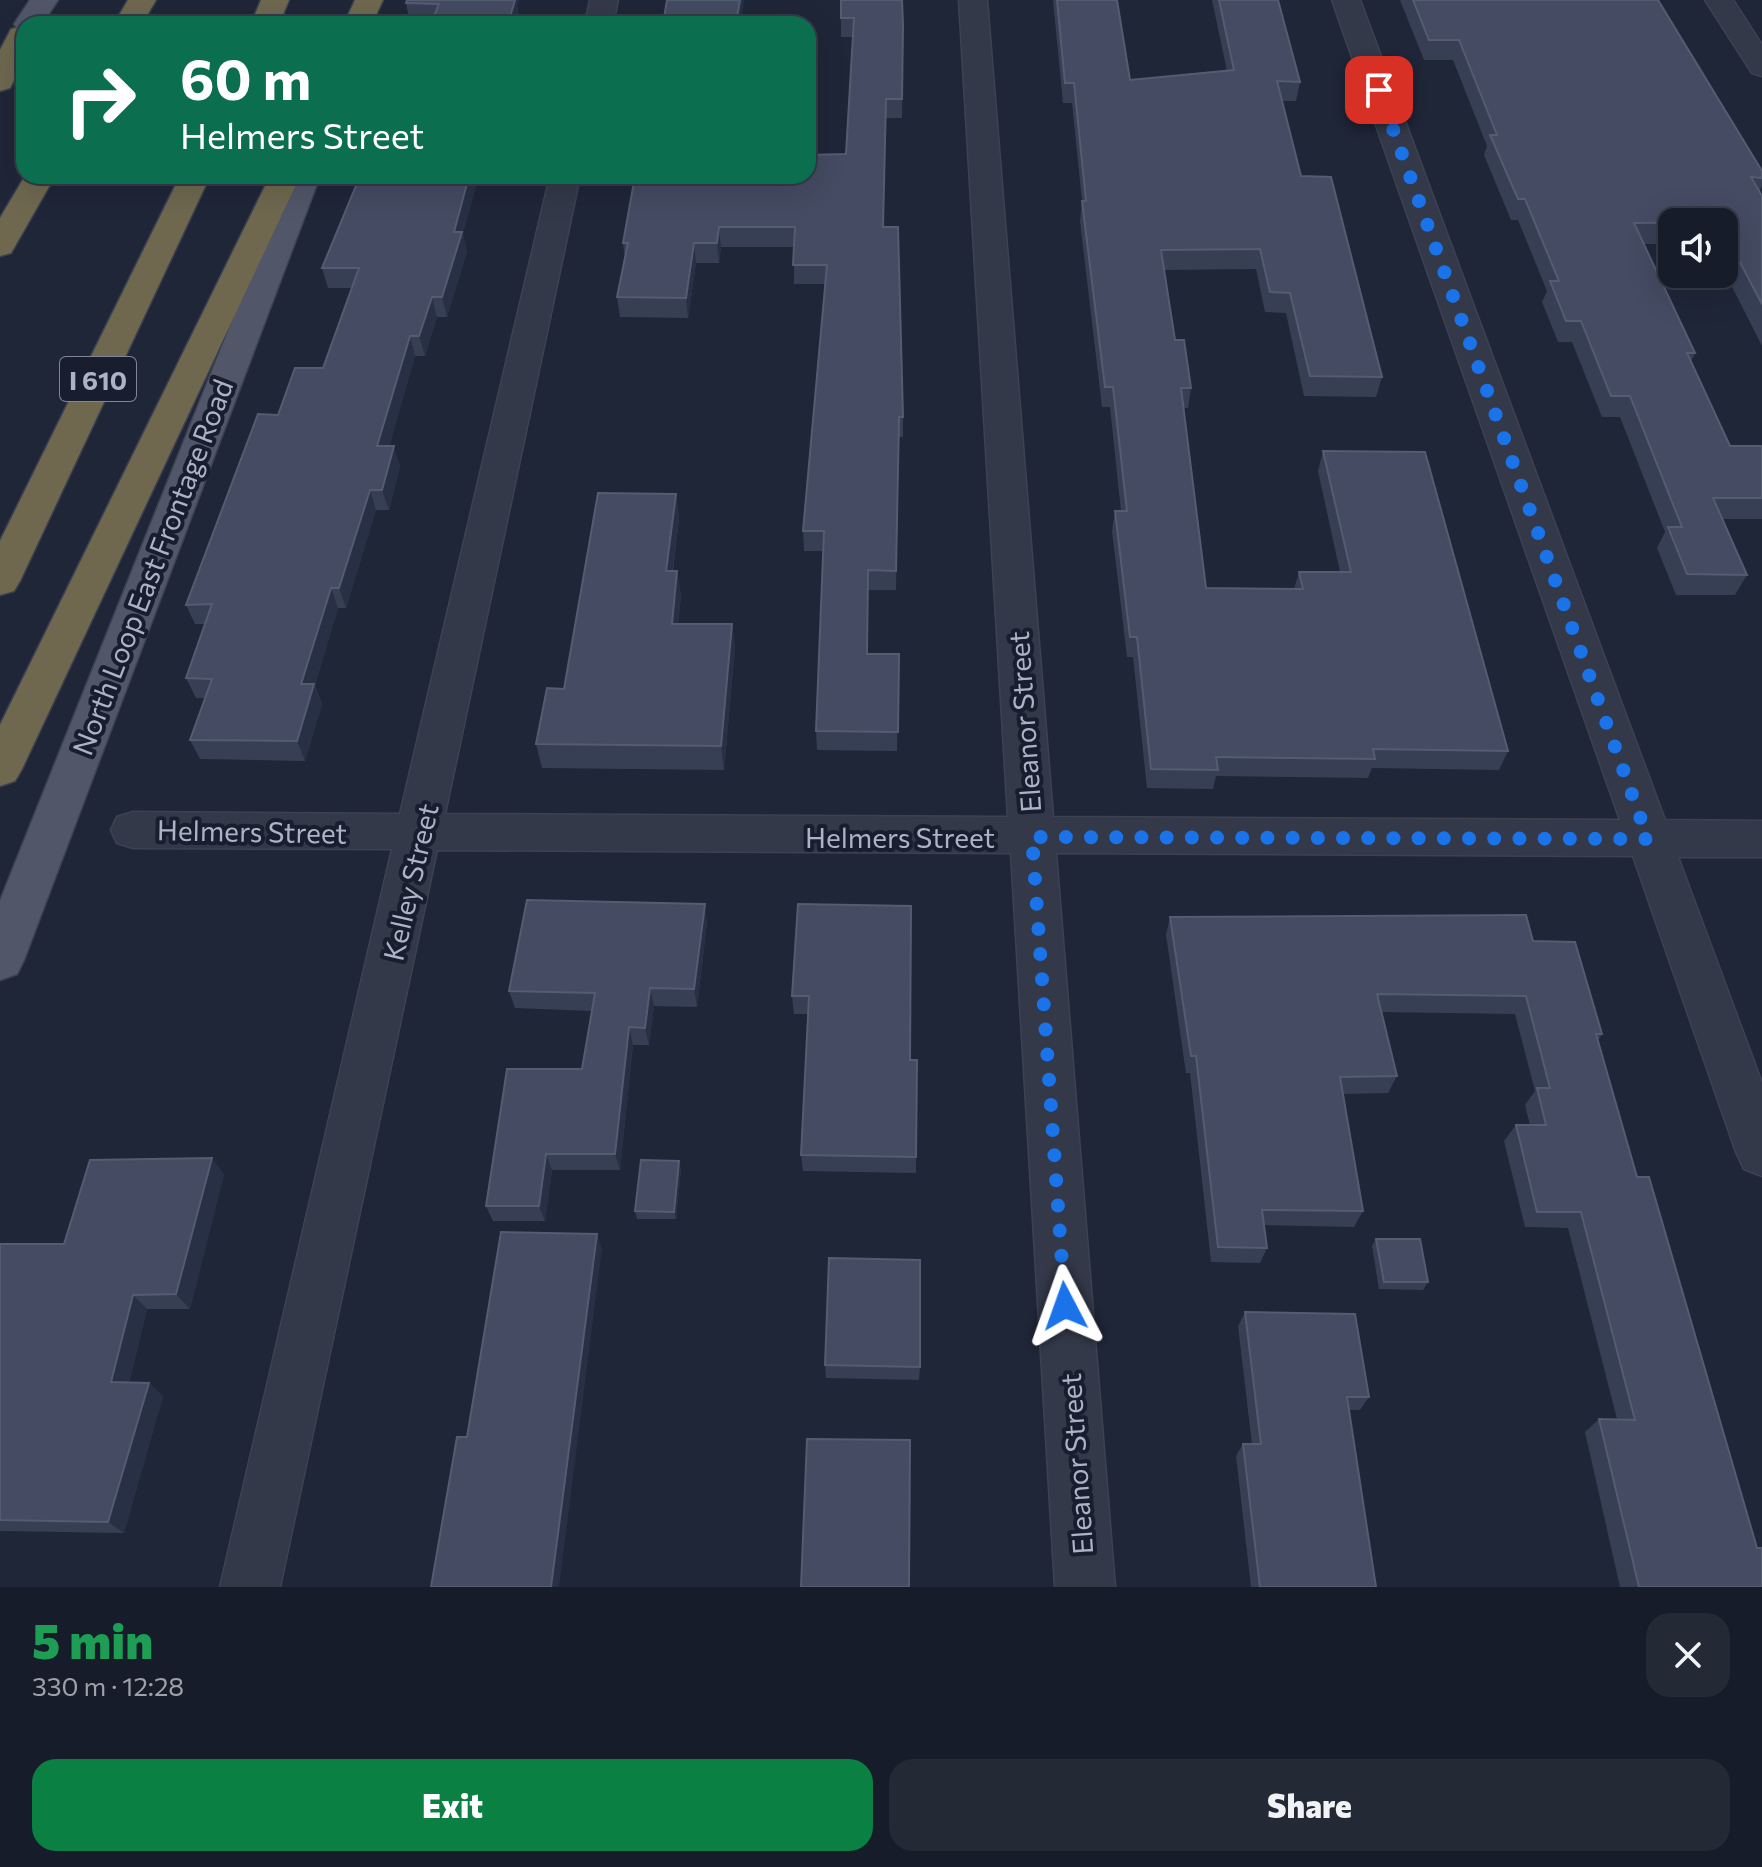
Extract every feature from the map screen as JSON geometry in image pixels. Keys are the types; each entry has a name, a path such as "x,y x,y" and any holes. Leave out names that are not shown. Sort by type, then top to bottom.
{"highway":[{"path":"0,82 16,49"},
{"path":"0,246 35,184"},
{"name":"I 610","path":"0,581 191,184"},
{"path":"0,769 281,184"}],"main road":[{"path":"0,68 16,44"},
{"name":"North Loop East Frontage Road","path":"0,960 302,184"}],"street":[{"name":"Eleanor Street","path":"973,0 1085,1587"},
{"path":"1346,0 1762,1152"},
{"path":"1719,0 1762,67"},
{"name":"Kelley Street","path":"250,1587 421,833 563,184"},
{"name":"Helmers Street","path":"133,830 1762,839"}],"building":[{"path":"407,0 515,0 510,16 434,16 439,4 406,3"},
{"path":"667,0 740,0 737,16 664,16"},
{"path":"841,0 902,0 902,99 886,99 883,227 898,227 903,417 899,417 896,571 868,570 867,654 899,654 898,732 816,731 824,531 803,531 827,265 793,265 795,227 719,227 717,243 694,243 686,298 617,297 628,243 623,243 634,184 816,184 816,155 846,154 854,18 841,18"},
{"path":"1057,0 1117,0 1130,80 1234,70 1219,0 1278,0 1300,82 1277,81 1301,176 1331,177 1382,377 1310,376 1290,293 1270,292 1260,249 1161,250 1175,340 1184,340 1191,388 1181,388 1206,588 1303,589 1299,572 1351,572 1323,451 1425,452 1508,751 1373,749 1375,759 1216,757 1218,770 1151,769 1137,637 1130,637 1115,511 1127,511 1113,387 1105,387 1082,201 1086,201 1074,83 1065,83"},
{"path":"1413,0 1658,0 1762,171 1762,178 1751,177 1762,196 1762,304 1738,259 1738,208 1658,208 1658,223 1634,223 1658,274 1658,288 1664,288 1695,353 1687,353 1730,446 1762,446 1762,498 1713,498 1747,575 1687,574 1668,527 1682,527 1630,396 1611,396 1581,321 1566,321 1550,281 1559,281 1525,199 1518,199 1490,135 1497,135 1459,40 1429,40"},
{"path":"357,184 467,184 454,232 462,232 442,297 432,297 419,336 410,336 377,446 394,446 382,490 370,490 339,588 331,588 301,684 314,684 297,741 190,740 212,679 186,678 212,604 186,605 258,414 278,415 295,368 323,368 359,268 322,268"},
{"path":"598,493 676,494 666,571 677,571 672,624 732,624 721,746 536,744 547,688 564,689"},
{"path":"527,900 705,904 694,989 650,988 645,1028 629,1027 615,1154 546,1154 539,1206 486,1206 507,1069 582,1069 595,993 509,991"},
{"path":"798,904 911,906 910,1060 917,1060 916,1157 801,1155 809,996 792,996"},
{"path":"1526,915 1533,941 1575,942 1602,1034 1596,1034 1637,1177 1649,1177 1757,1548 1762,1548 1762,1587 1639,1587 1599,1419 1635,1420 1581,1212 1537,1212 1516,1125 1546,1125 1537,1088 1550,1088 1526,996 1377,994 1397,1076 1340,1077 1363,1211 1262,1210 1267,1248 1218,1247 1196,1056 1191,1056 1170,917"},
{"path":"212,1158 176,1294 133,1295 111,1382 149,1383 108,1522 0,1520 0,1244 64,1244 90,1160"},
{"path":"641,1160 679,1161 674,1212 635,1211"},
{"path":"501,1232 597,1234 551,1587 431,1587 457,1437 467,1437"},
{"path":"1376,1239 1420,1239 1428,1282 1384,1282"},
{"path":"829,1258 920,1260 920,1367 825,1365"},
{"path":"1245,1312 1355,1314 1369,1397 1347,1397 1376,1587 1260,1587 1243,1444 1261,1444"},
{"path":"807,1439 910,1440 909,1587 801,1587"}],"route":[{"path":"1065,1306 1032,837 1648,839 1379,90"}]}
